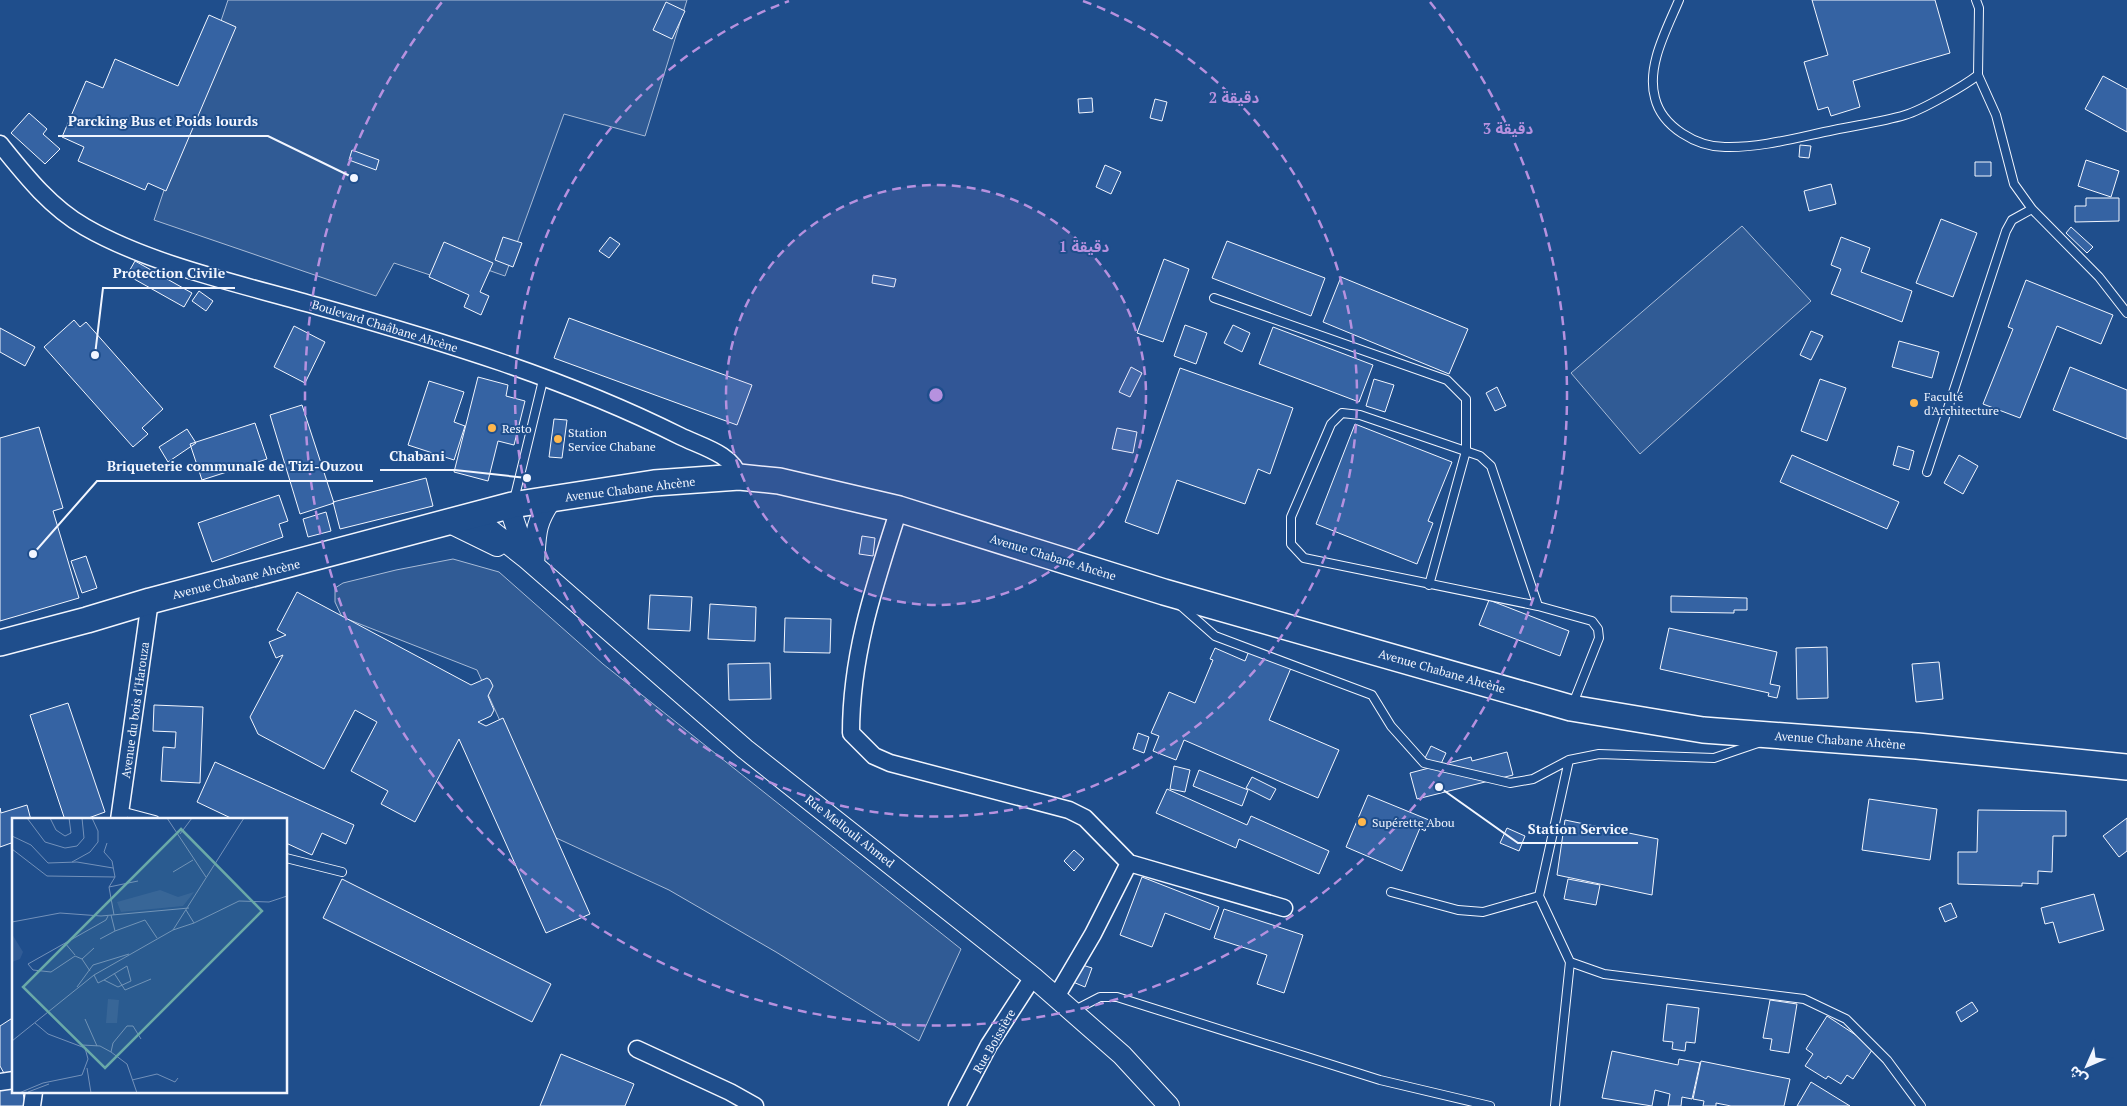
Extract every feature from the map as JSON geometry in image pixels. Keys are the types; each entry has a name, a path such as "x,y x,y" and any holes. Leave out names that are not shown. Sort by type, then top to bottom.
{"main road":[{"name":"Avenue Chabane Ahcène","path":"0,643 150,601 512,505 654,483 739,477 779,481 899,508 1164,592 1571,708 1703,730 1917,746 2120,766"}],"street":[{"name":"Boulevard Chaâbane Ahcène","path":"0,144 28,179 55,206 85,227 119,244 193,270 419,335 544,376 646,419 731,462 739,477"},
{"path":"531,562 536,526 552,499"},
{"name":"Rue Mellouli Ahmed","path":"512,505 512,515 531,562"},
{"path":"899,508 860,640 851,695 851,733 874,756 890,763 1069,810 1085,818 1108,839 1129,863 1284,908"},
{"name":"Rue Mellouli Ahmed","path":"461,519 531,562 745,749 1033,977 1122,1055 1170,1106"},
{"name":"Avenue du bois d'Harouza","path":"120,816 150,601"},
{"path":"1056,997 1093,934 1129,863"},
{"name":"Rue Boissière","path":"957,1106 989,1045 1033,977"},
{"path":"637,1049 730,1092 755,1106"}],"lane":[{"path":"1679,0 1661,43 1654,71 1654,98 1664,117 1688,139 1724,148 1776,142 1906,115 1966,84 1978,75"},
{"path":"1976,0 1979,8 1978,75 1996,114 2014,184 2032,209 2099,277 2127,313"},
{"path":"1926,472 2006,232 2012,220 2032,209"},
{"path":"1214,298 1447,380 1466,399 1466,451 1429,585"},
{"path":"512,505 544,376"},
{"path":"1538,606 1491,466 1480,456 1360,415 1342,413 1331,424 1291,517 1291,544 1304,558 1538,606 1592,621 1598,629 1599,638 1571,708"},
{"path":"1164,592 1215,636 1372,695 1391,726 1424,763 1510,783 1533,779 1569,760 1599,754 1714,758 1779,736"},
{"path":"1555,1106 1570,962 1539,896 1569,760"},
{"path":"120,816 138,818"},
{"path":"288,858 342,872"},
{"path":"1391,892 1458,910 1483,912 1539,896"},
{"path":"1570,962 1604,974 1804,998 1846,1019 1887,1060 1921,1106"},
{"path":"1072,1011 1100,997 1117,997 1380,1080 1490,1106"}],"shaded area":[{"path":"228,0 687,0 645,136 564,114 505,276 451,257 445,280 394,263 376,296 154,220"},
{"path":"1742,226 1811,301 1640,454 1571,373"},
{"path":"453,559 499,572 603,664 961,949 919,1041 776,952 669,890 552,836 477,670 342,617 335,602 335,588 343,583"}],"building":[{"path":"1812,0 1935,0 1950,53 1853,81 1860,107 1831,116 1828,107 1818,110 1804,62 1828,55"},
{"path":"666,2 685,11 672,39 653,30"},
{"path":"209,15 236,27 166,191 148,183 145,190 78,161 84,147 62,137 86,81 103,88 115,59 178,86"},
{"path":"2103,76 2127,89 2127,132 2085,109"},
{"path":"1092,98 1093,112 1079,113 1078,99"},
{"path":"1155,99 1167,102 1162,121 1150,118"},
{"path":"29,113 47,129 43,134 60,149 45,164 11,133"},
{"path":"1800,145 1811,146 1809,158 1799,157"},
{"path":"352,150 379,160 376,170 349,160"},
{"path":"2086,160 2119,171 2111,197 2078,186"},
{"path":"1975,162 1991,162 1991,176 1975,176"},
{"path":"1105,165 1121,172 1111,194 1096,187"},
{"path":"1831,184 1836,204 1809,211 1804,191"},
{"path":"2086,198 2119,198 2119,221 2075,222 2075,206 2086,206"},
{"path":"1941,219 1977,233 1953,297 1916,283"},
{"path":"2071,227 2093,247 2087,253 2066,233"},
{"path":"503,237 522,243 513,267 495,260"},
{"path":"610,237 620,244 609,258 599,251"},
{"path":"1841,237 1870,248 1861,272 1912,291 1902,322 1831,294 1841,269 1831,265"},
{"path":"1227,241 1325,278 1311,316 1212,278"},
{"path":"444,242 493,263 480,292 489,296 481,315 464,307 469,295 429,277"},
{"path":"1164,259 1189,269 1163,342 1137,333"},
{"path":"135,261 192,293 184,307 127,275"},
{"path":"873,275 896,279 894,287 872,283"},
{"path":"1341,277 1468,329 1449,374 1323,322"},
{"path":"2026,280 2113,315 2101,344 2057,326 2020,418 1983,404 2013,329 2008,327"},
{"path":"199,291 213,301 206,311 192,301"},
{"path":"569,318 752,385 737,425 554,358"},
{"path":"74,320 80,327 86,322 163,409 142,428 148,434 133,447 44,347"},
{"path":"1185,325 1207,333 1196,364 1174,356"},
{"path":"1233,325 1250,333 1242,352 1224,343"},
{"path":"294,326 325,342 305,383 274,367"},
{"path":"1273,327 1373,365 1359,402 1259,364"},
{"path":"0,328 35,347 25,366 0,352"},
{"path":"1811,331 1823,336 1811,360 1800,355"},
{"path":"1899,341 1939,352 1932,378 1892,367"},
{"path":"1131,367 1142,373 1130,397 1119,392"},
{"path":"2070,367 2127,390 2127,439 2053,410"},
{"path":"1180,368 1293,408 1270,474 1258,469 1245,504 1177,480 1158,534 1125,522"},
{"name":"Resto","path":"478,377 508,385 506,396 525,401 514,445 498,441 488,481 454,472"},
{"path":"1374,379 1394,385 1385,412 1366,406"},
{"path":"1820,379 1846,388 1827,441 1801,431"},
{"path":"429,381 464,392 454,422 465,426 454,460 408,445"},
{"path":"1497,387 1506,406 1495,411 1486,393"},
{"path":"302,405 334,503 300,514 270,415"},
{"name":"Station Service Chabane","path":"554,419 567,420 562,458 549,457"},
{"path":"255,423 267,459 202,480 190,444"},
{"path":"1355,424 1452,462 1428,521 1433,523 1417,564 1316,524"},
{"path":"39,427 63,508 53,511 79,598 0,621 0,438"},
{"path":"1117,428 1137,432 1133,453 1112,449"},
{"path":"187,429 196,443 168,462 159,447"},
{"path":"1898,446 1914,451 1909,470 1893,465"},
{"path":"1792,455 1899,502 1887,529 1780,482"},
{"path":"1959,455 1978,466 1963,494 1944,483"},
{"path":"426,478 433,506 340,529 333,502"},
{"path":"279,495 288,521 279,524 283,537 212,562 198,523"},
{"path":"326,512 331,531 308,537 303,519"},
{"path":"862,536 875,538 873,556 859,554"},
{"path":"86,556 97,588 82,593 71,561"},
{"path":"297,592 471,685 487,678 490,680 493,686 488,696 494,710 491,716 478,722 486,726 503,718 590,914 546,933 459,739 415,822 381,804 388,791 351,771 377,722 355,710 324,769 258,734 250,717 283,655 276,658 269,642 286,635 277,630"},
{"path":"650,595 692,597 690,631 648,629"},
{"path":"1671,596 1747,598 1747,610 1734,610 1734,613 1671,612"},
{"path":"1489,600 1569,631 1560,656 1479,625"},
{"path":"710,604 756,607 755,641 708,639"},
{"path":"785,618 831,619 830,653 784,652"},
{"path":"1669,628 1777,652 1770,684 1780,686 1777,698 1768,696 1769,693 1660,669"},
{"path":"1827,647 1828,698 1797,699 1796,648"},
{"path":"1215,648 1245,661 1249,651 1291,668 1269,720 1339,750 1318,798 1184,740 1176,760 1153,751 1159,736 1151,733 1169,692 1195,703 1213,660 1210,659"},
{"path":"1939,662 1943,699 1916,702 1912,664"},
{"path":"770,663 771,699 729,700 728,664"},
{"path":"68,703 105,812 88,818 64,818 30,715"},
{"path":"154,705 203,707 200,783 161,781 163,747 175,748 176,732 153,731"},
{"path":"1138,733 1149,737 1144,753 1133,749"},
{"path":"1431,746 1446,753 1440,766 1425,758"},
{"path":"1507,752 1513,775 1417,799 1410,773 1471,757 1472,761"},
{"path":"215,762 354,825 346,844 322,833 312,855 288,844 288,818 231,818 197,802"},
{"path":"1174,766 1190,770 1185,792 1170,789"},
{"path":"1199,770 1248,790 1242,806 1193,786"},
{"path":"1252,777 1276,789 1270,800 1246,788"},
{"path":"1167,789 1247,825 1251,816 1329,851 1319,874 1239,839 1236,848 1156,813"},
{"path":"1368,795 1429,820 1425,831 1420,828 1402,871 1346,847"},
{"path":"1869,799 1937,809 1930,860 1862,850"},
{"path":"27,805 30,818 12,818 12,843 0,847 0,808 1,813"},
{"path":"1978,810 2066,811 2066,836 2053,836 2052,872 2038,871 2038,884 2022,883 2022,886 1958,884 1958,852 1977,852"},
{"path":"2127,818 2127,851 2119,857 2103,836"},
{"path":"1565,820 1658,839 1652,895 1557,875"},
{"path":"1507,828 1525,836 1519,851 1500,843"},
{"path":"1074,850 1084,859 1074,871 1064,861"},
{"path":"1142,877 1219,907 1210,930 1165,913 1152,947 1120,935"},
{"path":"342,879 551,984 532,1022 323,918"},
{"path":"1568,879 1600,885 1596,905 1564,899"},
{"path":"2094,894 2104,930 2059,943 2053,922 2045,924 2041,908"},
{"path":"1951,903 1957,917 1945,922 1939,908"},
{"path":"1224,909 1303,935 1284,993 1257,984 1267,955 1214,938"},
{"path":"1079,964 1092,968 1085,987 1073,982"},
{"path":"1770,1000 1797,1004 1789,1053 1770,1050 1772,1039 1763,1038"},
{"path":"1972,1002 1978,1011 1961,1022 1956,1012"},
{"path":"1667,1004 1699,1008 1695,1043 1686,1042 1685,1051 1672,1049 1673,1042 1663,1041"},
{"path":"1827,1016 1874,1047 1853,1079 1847,1075 1841,1084 1828,1076 1826,1079 1805,1066 1813,1054 1806,1049"},
{"path":"12,1018 12,1071 5,1075 0,1066 0,1026"},
{"path":"1612,1051 1678,1065 1679,1059 1700,1063 1692,1099 1682,1097 1681,1106 1668,1106 1670,1094 1655,1090 1652,1106 1602,1098"},
{"path":"561,1054 634,1084 625,1106 540,1106"},
{"path":"1701,1061 1790,1079 1784,1106 1731,1106 1716,1103 1716,1106 1703,1106 1704,1101 1693,1099"},
{"path":"1811,1082 1850,1106 1797,1106"},
{"path":"12,1086 12,1094 23,1094 25,1106 0,1106 0,1089"}],"place":[{"name":"Parcking Bus et Poids lourds","path":"354,178"},
{"name":"Protection Civile","path":"95,355"},
{"name":"Faculté d'Architecture","path":"1914,403"},
{"name":"Resto","path":"492,428"},
{"name":"Station Service Chabane","path":"558,439"},
{"name":"Chabani","path":"527,478"},
{"name":"Briqueterie communale de Tizi-Ouzou","path":"33,554"},
{"name":"Station Service","path":"1439,787"},
{"name":"Supérette Abou","path":"1362,822"}]}
